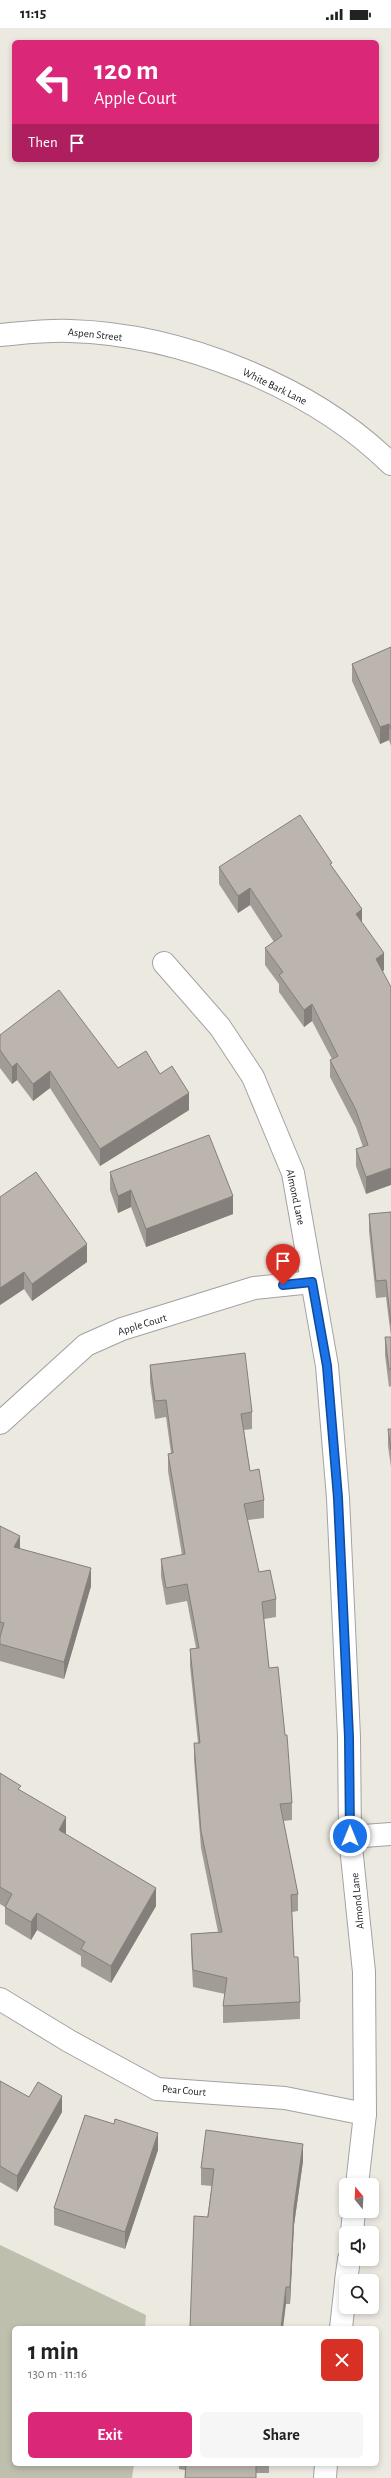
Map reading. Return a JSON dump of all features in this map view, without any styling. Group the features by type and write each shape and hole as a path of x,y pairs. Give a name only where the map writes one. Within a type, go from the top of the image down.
{"street":[{"name":"Aspen Street","path":"0,335 70,331 141,339 189,351"},
{"name":"White Bark Lane","path":"189,351 235,368 301,397 373,446 391,464"},
{"name":"Almond Lane","path":"164,963 220,1027 253,1077 293,1173 327,1366 338,1498 349,1737 350,1836 364,1972 365,2114 358,2178"},
{"name":"Apple Court","path":"0,1423 86,1345 122,1329 254,1288 312,1282"},
{"path":"350,1836 391,1834"},
{"name":"Pear Court","path":"0,1999 69,2041 157,2089 285,2098 365,2114"},
{"path":"341,2326 343,2314"},
{"path":"325,2478 326,2466"}],"shaded area":[{"path":"0,2245 146,2315 145,2326 12,2326 12,2466 134,2466 132,2478 0,2478"}],"building":[{"path":"391,647 391,729 389,724 380,727 352,664"},
{"path":"300,815 332,863 330,864 362,909 356,914 384,953 376,959 391,987 391,1168 366,1177 356,1149 368,1145 356,1110 330,1060 338,1056 312,1004 304,1010 279,975 283,972 265,948 282,936 250,888 238,896 219,867"},
{"path":"59,990 118,1068 146,1051 160,1074 172,1066 189,1093 100,1149 50,1071 33,1084 17,1063 12,1067 0,1050 0,1035"},
{"path":"209,1135 233,1196 146,1229 131,1190 118,1196 110,1172"},
{"path":"36,1172 87,1244 32,1284 24,1272 0,1288 0,1197"},
{"path":"391,1212 391,1324 386,1280 376,1281 369,1214"},
{"path":"385,1337 391,1337 391,1369 389,1369"},
{"path":"245,1353 252,1412 241,1414 250,1471 259,1469 264,1500 244,1504 259,1572 270,1570 276,1599 262,1602 269,1668 278,1667 285,1735 287,1735 292,1803 280,1804 298,1894 291,1895 294,1957 298,1957 300,2002 223,2006 227,1978 193,1970 191,1934 222,1932 201,1831 194,1743 200,1743 190,1649 199,1648 187,1584 166,1588 161,1559 185,1554 168,1454 173,1453 166,1400 155,1401 150,1365"},
{"path":"388,1429 391,1429 391,1450"},
{"path":"0,1526 20,1536 14,1547 91,1568 64,1662 0,1644 0,1637 4,1623 0,1622"},
{"path":"0,1773 21,1786 18,1789 66,1817 59,1830 156,1888 111,1966 81,1949 85,1942 37,1913 31,1922 5,1907 12,1894 0,1887"},
{"path":"0,2081 29,2097 38,2082 62,2096 17,2176 0,2166"},
{"path":"85,2115 114,2124 115,2119 158,2133 125,2232 54,2208"},
{"path":"206,2130 303,2144 294,2207 290,2287 286,2287 281,2326 190,2326 194,2216 208,2217 214,2169 201,2168"},
{"path":"186,2466 256,2466 256,2478 185,2478"}],"route":[{"path":"283,1285 312,1282 327,1366 338,1498 349,1737 350,1836"}]}
